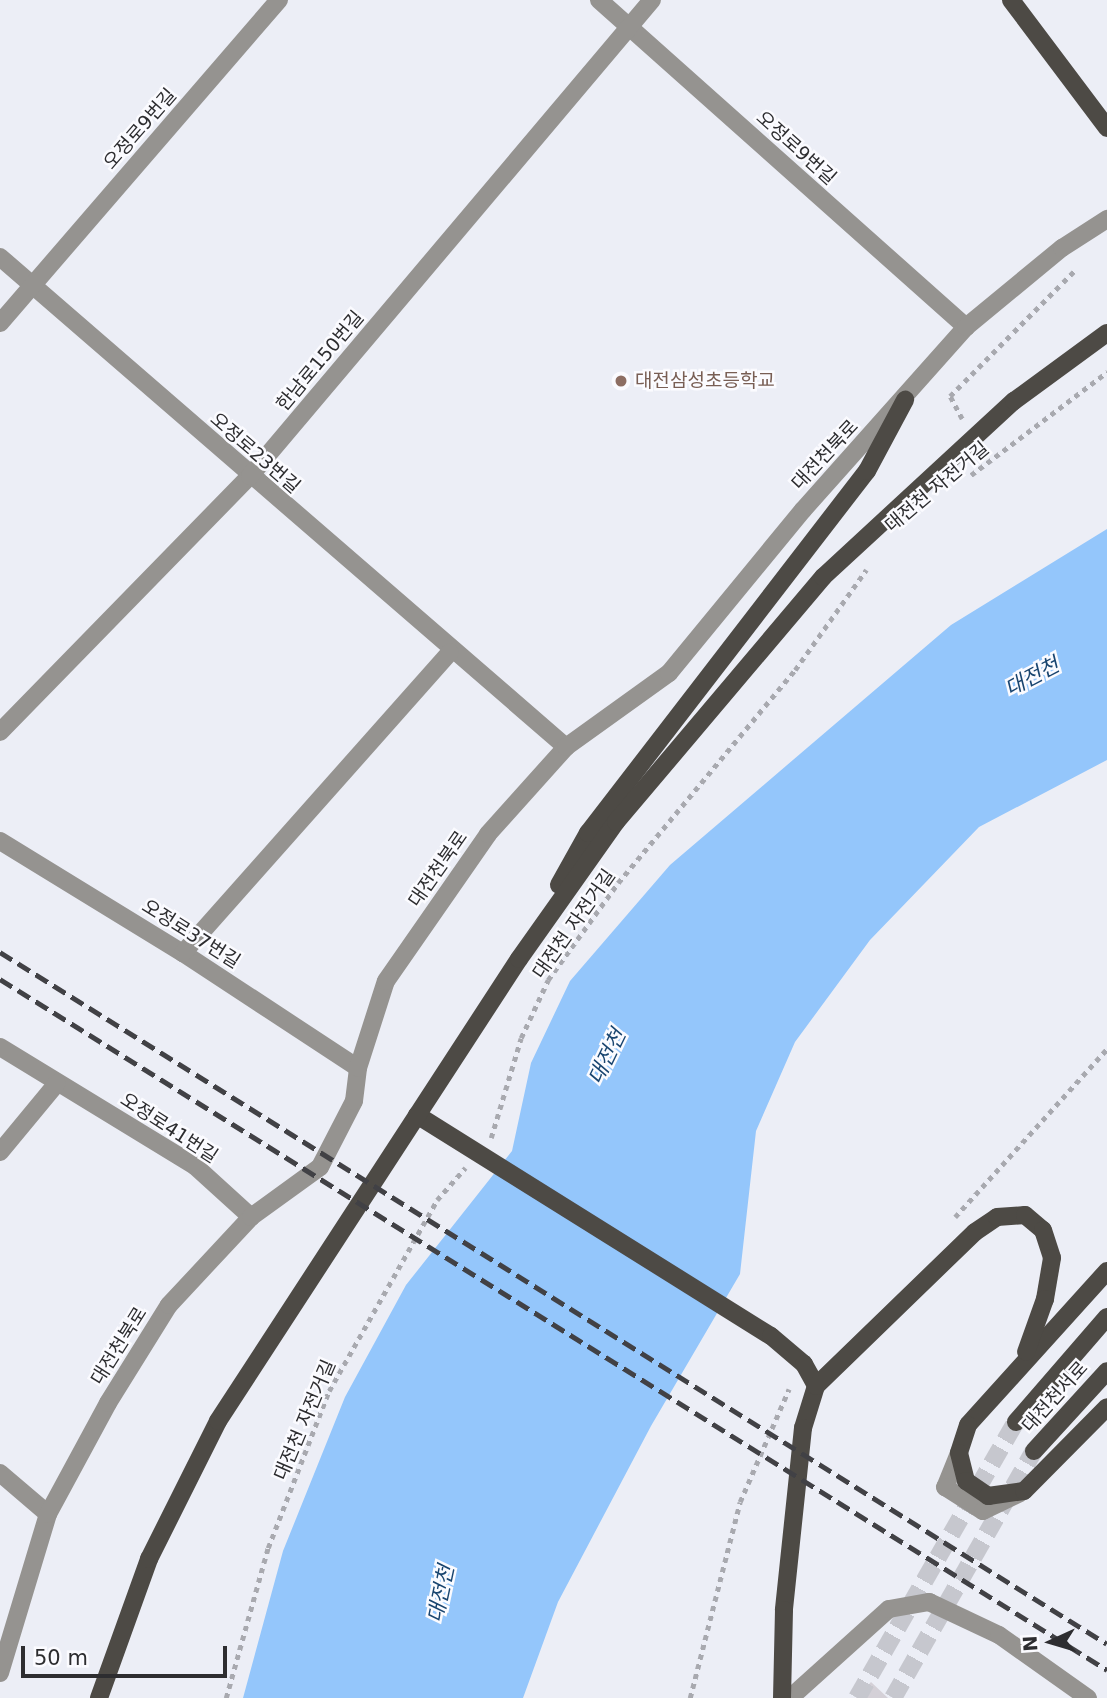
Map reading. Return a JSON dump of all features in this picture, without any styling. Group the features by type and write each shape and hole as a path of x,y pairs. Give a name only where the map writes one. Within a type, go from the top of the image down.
{"main road":[{"path":"1011,0 1107,128"},
{"path":"99,1698 149,1559 218,1420 519,959 615,822 823,577 1014,401 1107,333"},
{"path":"519,959 588,833 867,471 905,400"},
{"path":"417,1115 771,1336 804,1364 817,1386"},
{"path":"782,1698 784,1610 803,1428 817,1386 975,1232 998,1217 1025,1215 1044,1230 1052,1258 1045,1299 1023,1360"},
{"path":"1107,1271 1023,1360 968,1425 959,1453 966,1481 988,1496 1024,1492 1107,1407"},
{"path":"1016,1422 1107,1317"},
{"name":"대전천서로","path":"1034,1451 1107,1371"}],"street":[{"name":"오정로9번길","path":"33,285 279,0"},
{"name":"오정로9번길","path":"599,0 966,327"},
{"name":"한남로150번길","path":"0,732 250,476 652,0"},
{"name":"대전천북로","path":"0,1673 48,1514 108,1403 169,1305 251,1217 320,1167 354,1101 358,1068 386,981 488,834 566,747 669,673 803,510 905,400 966,327 1062,248 1107,219"},
{"name":"오정로23번길","path":"0,257 450,652 566,747"},
{"path":"0,323 33,285"},
{"path":"183,953 450,652"},
{"name":"오정로37번길","path":"0,841 183,953 358,1068"},
{"name":"오정로41번길","path":"0,1047 195,1166 251,1217"},
{"path":"0,1152 57,1083"},
{"path":"0,1473 48,1514"},
{"path":"790,1698 889,1609 929,1602 999,1635 1088,1698"}],"path":[{"path":"987,462 950,396 1078,265"},
{"name":"대전천 자전거길","path":"962,481 1107,372"},
{"name":"대전천 자전거길","path":"226,1698 268,1548 329,1391 437,1200 485,1156 495,1134 521,1038 548,980 618,883 795,670 868,568"}],"water":[{"name":"대전천","path":"1107,529 1107,760 979,827 870,940 795,1042 756,1131 740,1274 651,1426 558,1602 523,1698 243,1698 283,1551 345,1397 406,1285 512,1151 531,1063 570,981 670,865 951,625"}],"building":[{"path":"871,1682 888,1698 857,1698"}],"tunnel":[{"path":"857,1698 1016,1422"},
{"path":"893,1698 1034,1451"}],"railway":[{"path":"0,952 1107,1644"},
{"path":"0,979 1107,1670"}],"place":[{"name":"대전삼성초등학교","path":"621,381"}]}
